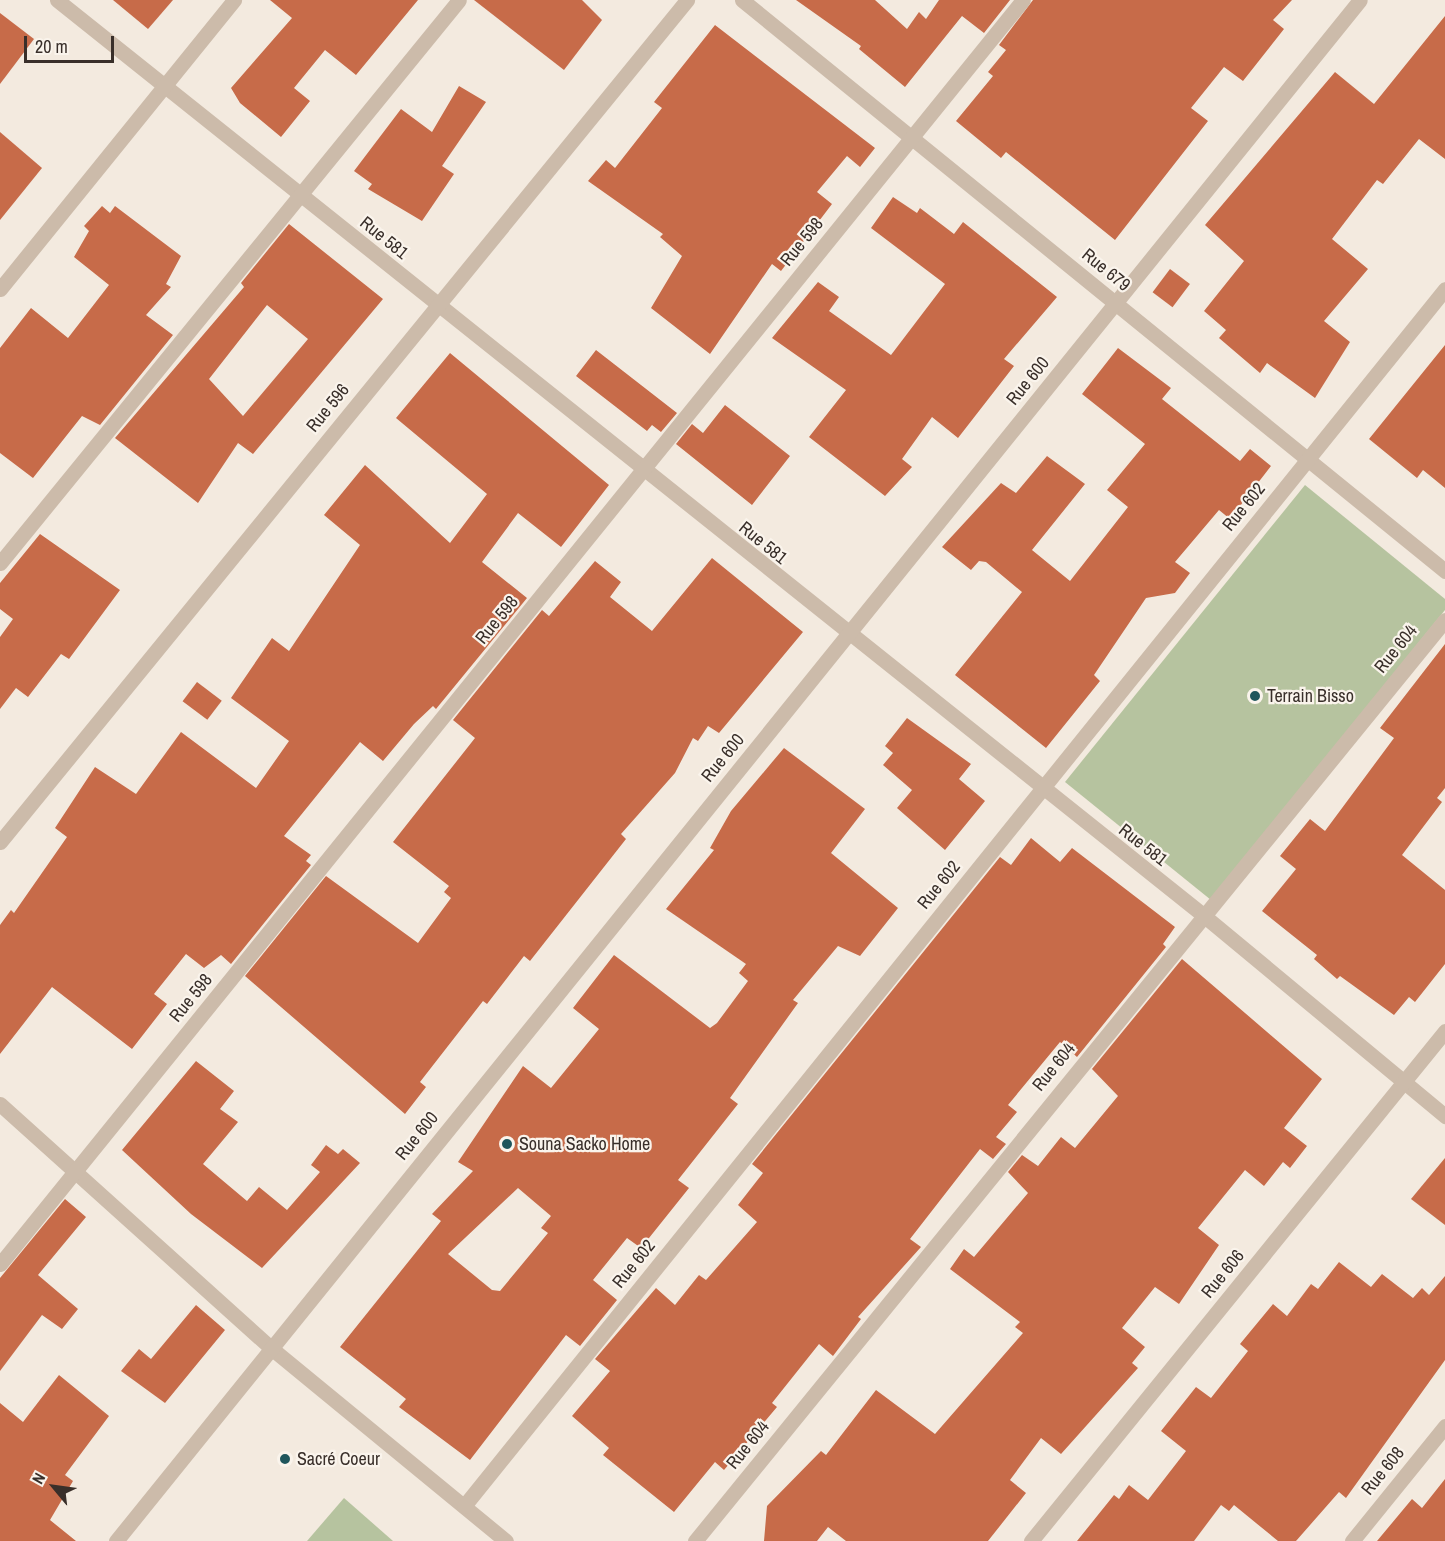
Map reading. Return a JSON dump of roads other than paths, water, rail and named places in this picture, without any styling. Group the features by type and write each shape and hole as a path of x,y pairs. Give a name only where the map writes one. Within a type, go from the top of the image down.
{"street":[{"name":"Rue 581","path":"57,0 1041,791 1203,915 1445,1116"},
{"path":"0,289 234,0"},
{"path":"0,563 459,0"},
{"name":"Rue 596","path":"0,842 687,0"},
{"name":"Rue 679","path":"742,0 1445,571"},
{"name":"Rue 598","path":"0,1264 1023,0"},
{"name":"Rue 600","path":"116,1541 1360,0"},
{"name":"Rue 602","path":"464,1506 1445,289"},
{"name":"Rue 604","path":"695,1541 1445,620"},
{"name":"Rue 606","path":"1031,1541 1445,1031"},
{"path":"0,1104 77,1169 271,1348 506,1541"},
{"name":"Rue 608","path":"1352,1541 1445,1426"}],"place":[{"name":"Terrain Bisso","path":"1255,696"},
{"name":"Souna Sacko Home","path":"507,1144"},
{"name":"Sacré Coeur","path":"285,1459"}]}
